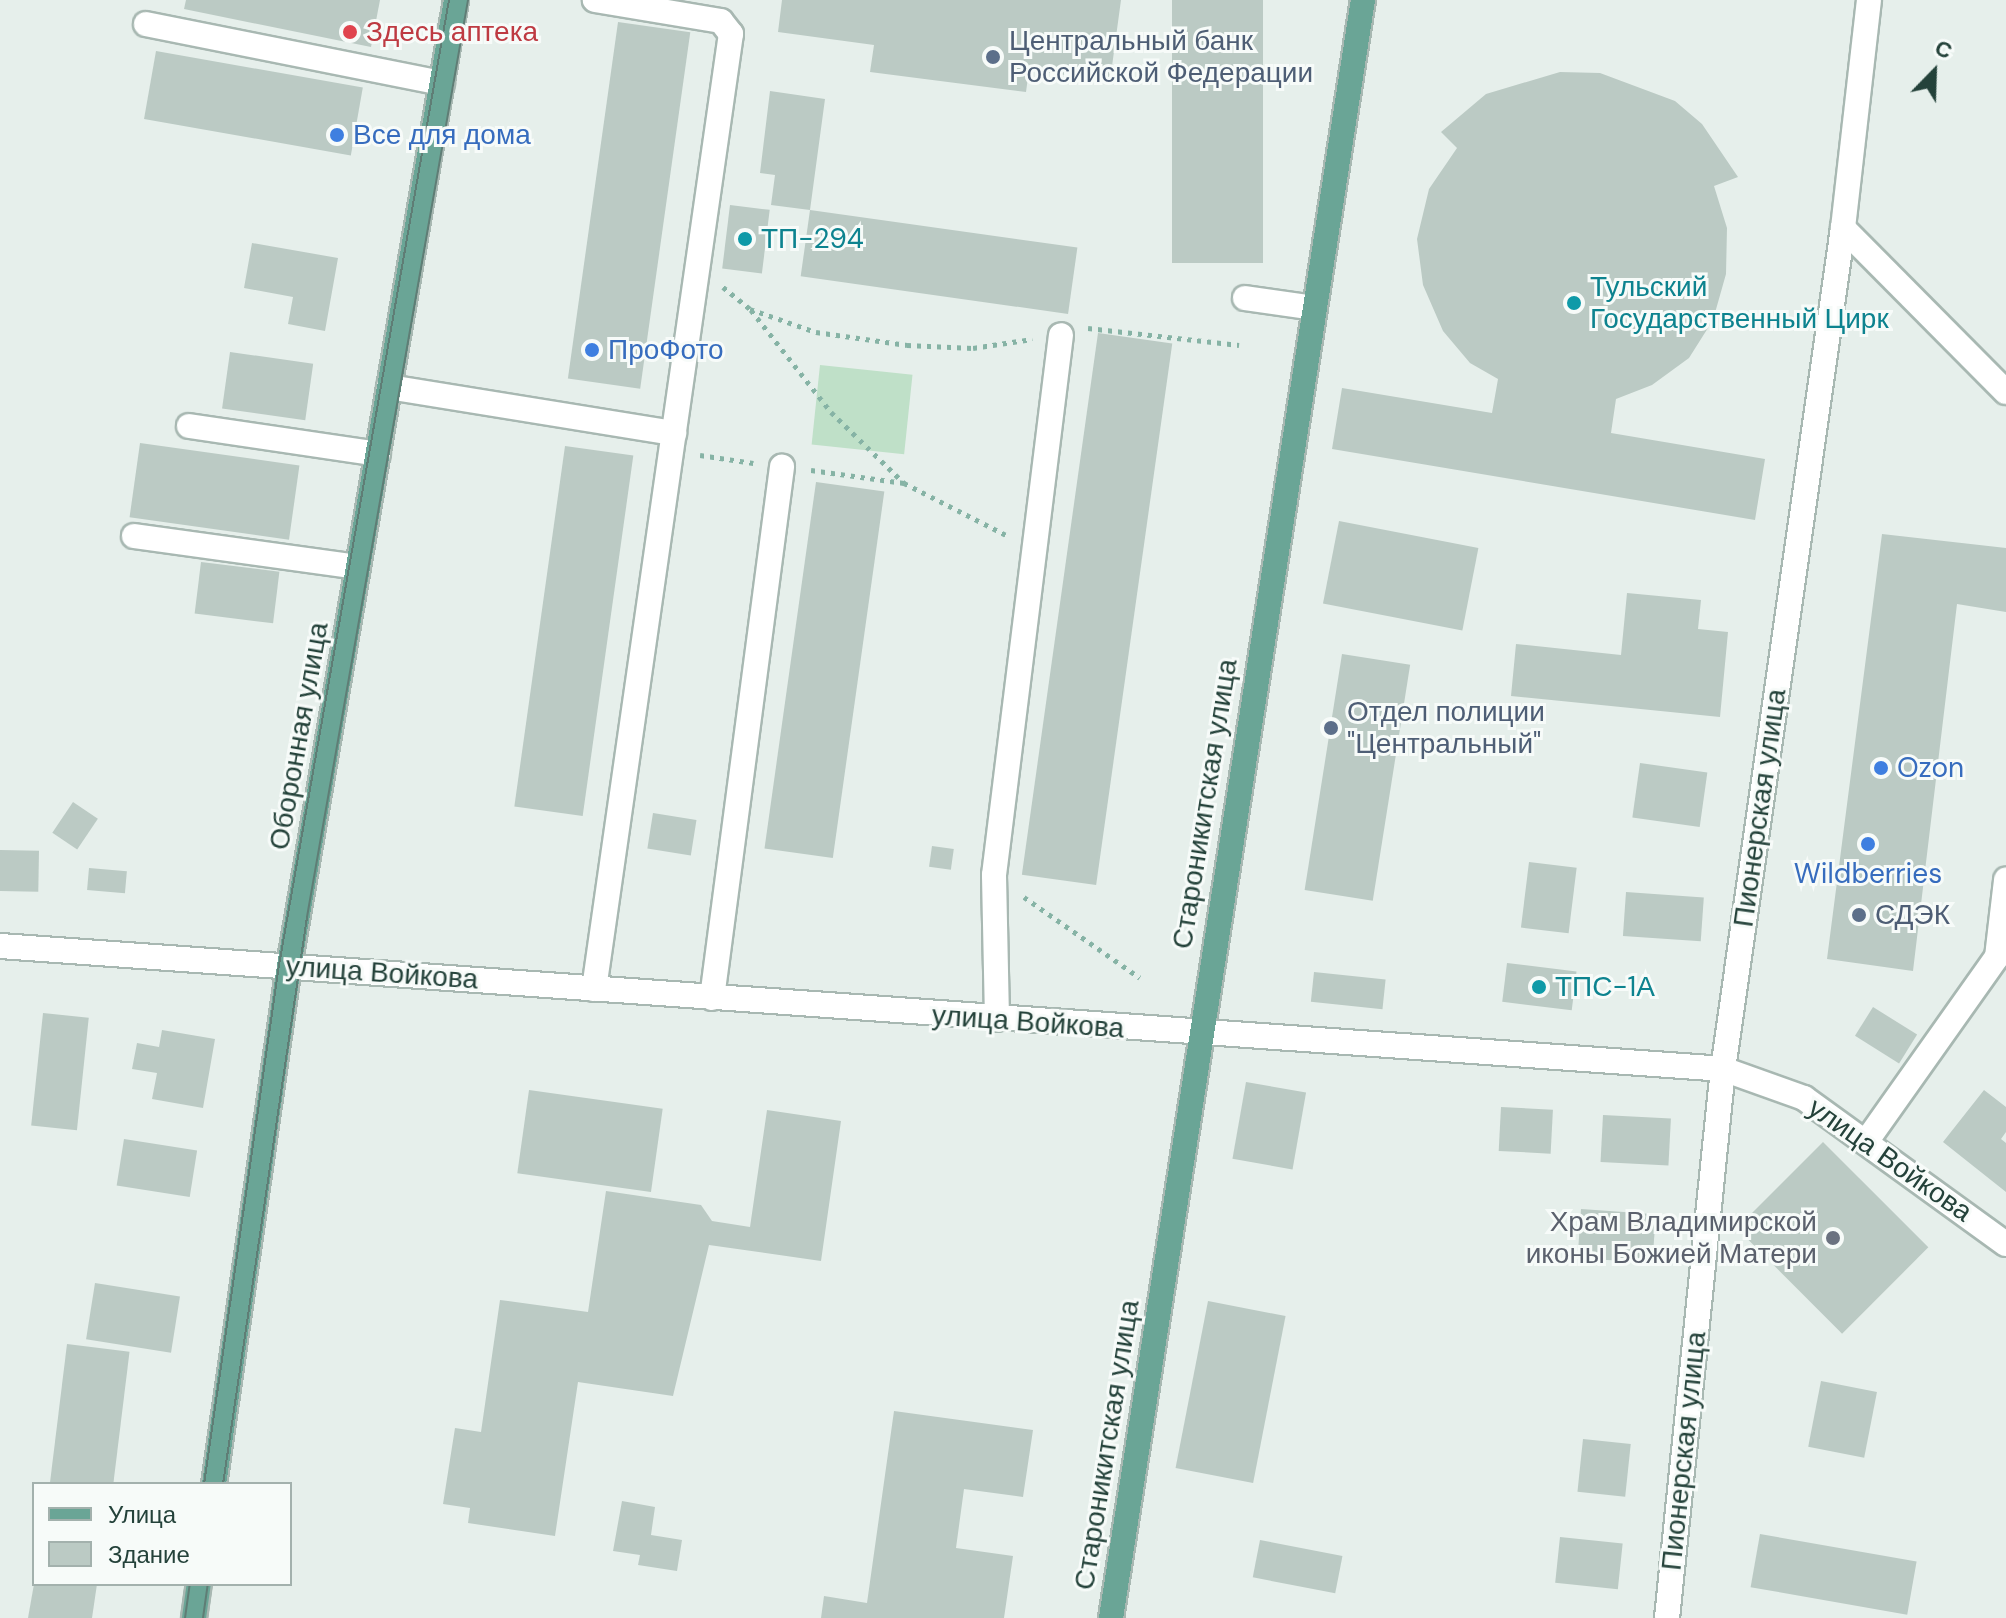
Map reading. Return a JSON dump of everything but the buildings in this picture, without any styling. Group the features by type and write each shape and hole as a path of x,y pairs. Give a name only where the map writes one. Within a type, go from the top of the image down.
{"main road":[{"name":"Староникитская улица","path":"1111,1618 1199,1034 1363,0"},
{"name":"Оборонная улица","path":"214,1482 289,966 442,83 450,1"},
{"path":"194,1618 199,1586"}],"street":[{"path":"594,989 731,34 721,21 595,0"},
{"name":"Пионерская улица","path":"1667,1618 1723,1069 1843,228 1869,0"},
{"path":"146,24 442,83"},
{"path":"1843,228 2006,392"},
{"path":"1245,298 1314,308"},
{"path":"997,1019 994,875 1061,335"},
{"path":"389,387 674,433"},
{"path":"189,426 378,454"},
{"path":"712,998 782,467"},
{"path":"134,536 358,567"},
{"path":"1868,1139 2002,958 2006,880"},
{"name":"улица Войкова","path":"0,946 1199,1034 1723,1069 1804,1098 1868,1139 2006,1244"}],"path":[{"path":"717,279 750,309 831,412 904,483 1034,549"},
{"path":"750,309 816,332 907,345 973,348 1061,335 1084,327 1239,345"},
{"path":"994,875 1140,978"}],"green space":[{"path":"820,365 912,375 904,454 812,445"}],"tram line":[{"path":"204,1482 279,965 449,0"},
{"path":"223,1482 307,917 468,0"},
{"path":"185,1618 190,1586"},
{"path":"203,1618 208,1586"}],"place":[{"name":"Здесь аптека","path":"350,32"},
{"name":"Центральный банк Российской Федерации","path":"993,57"},
{"name":"Все для дома","path":"337,135"},
{"name":"ТП-294","path":"745,239"},
{"name":"Тульский Государственный Цирк","path":"1574,303"},
{"name":"ПроФото","path":"592,350"},
{"name":"Отдел полиции \"Центральный\"","path":"1331,728"},
{"name":"Ozon","path":"1881,768"},
{"name":"Wildberries","path":"1868,844"},
{"name":"СДЭК","path":"1859,915"},
{"name":"ТПС-1А","path":"1539,987"},
{"name":"Храм Владимирской иконы Божией Матери","path":"1833,1238"}]}
